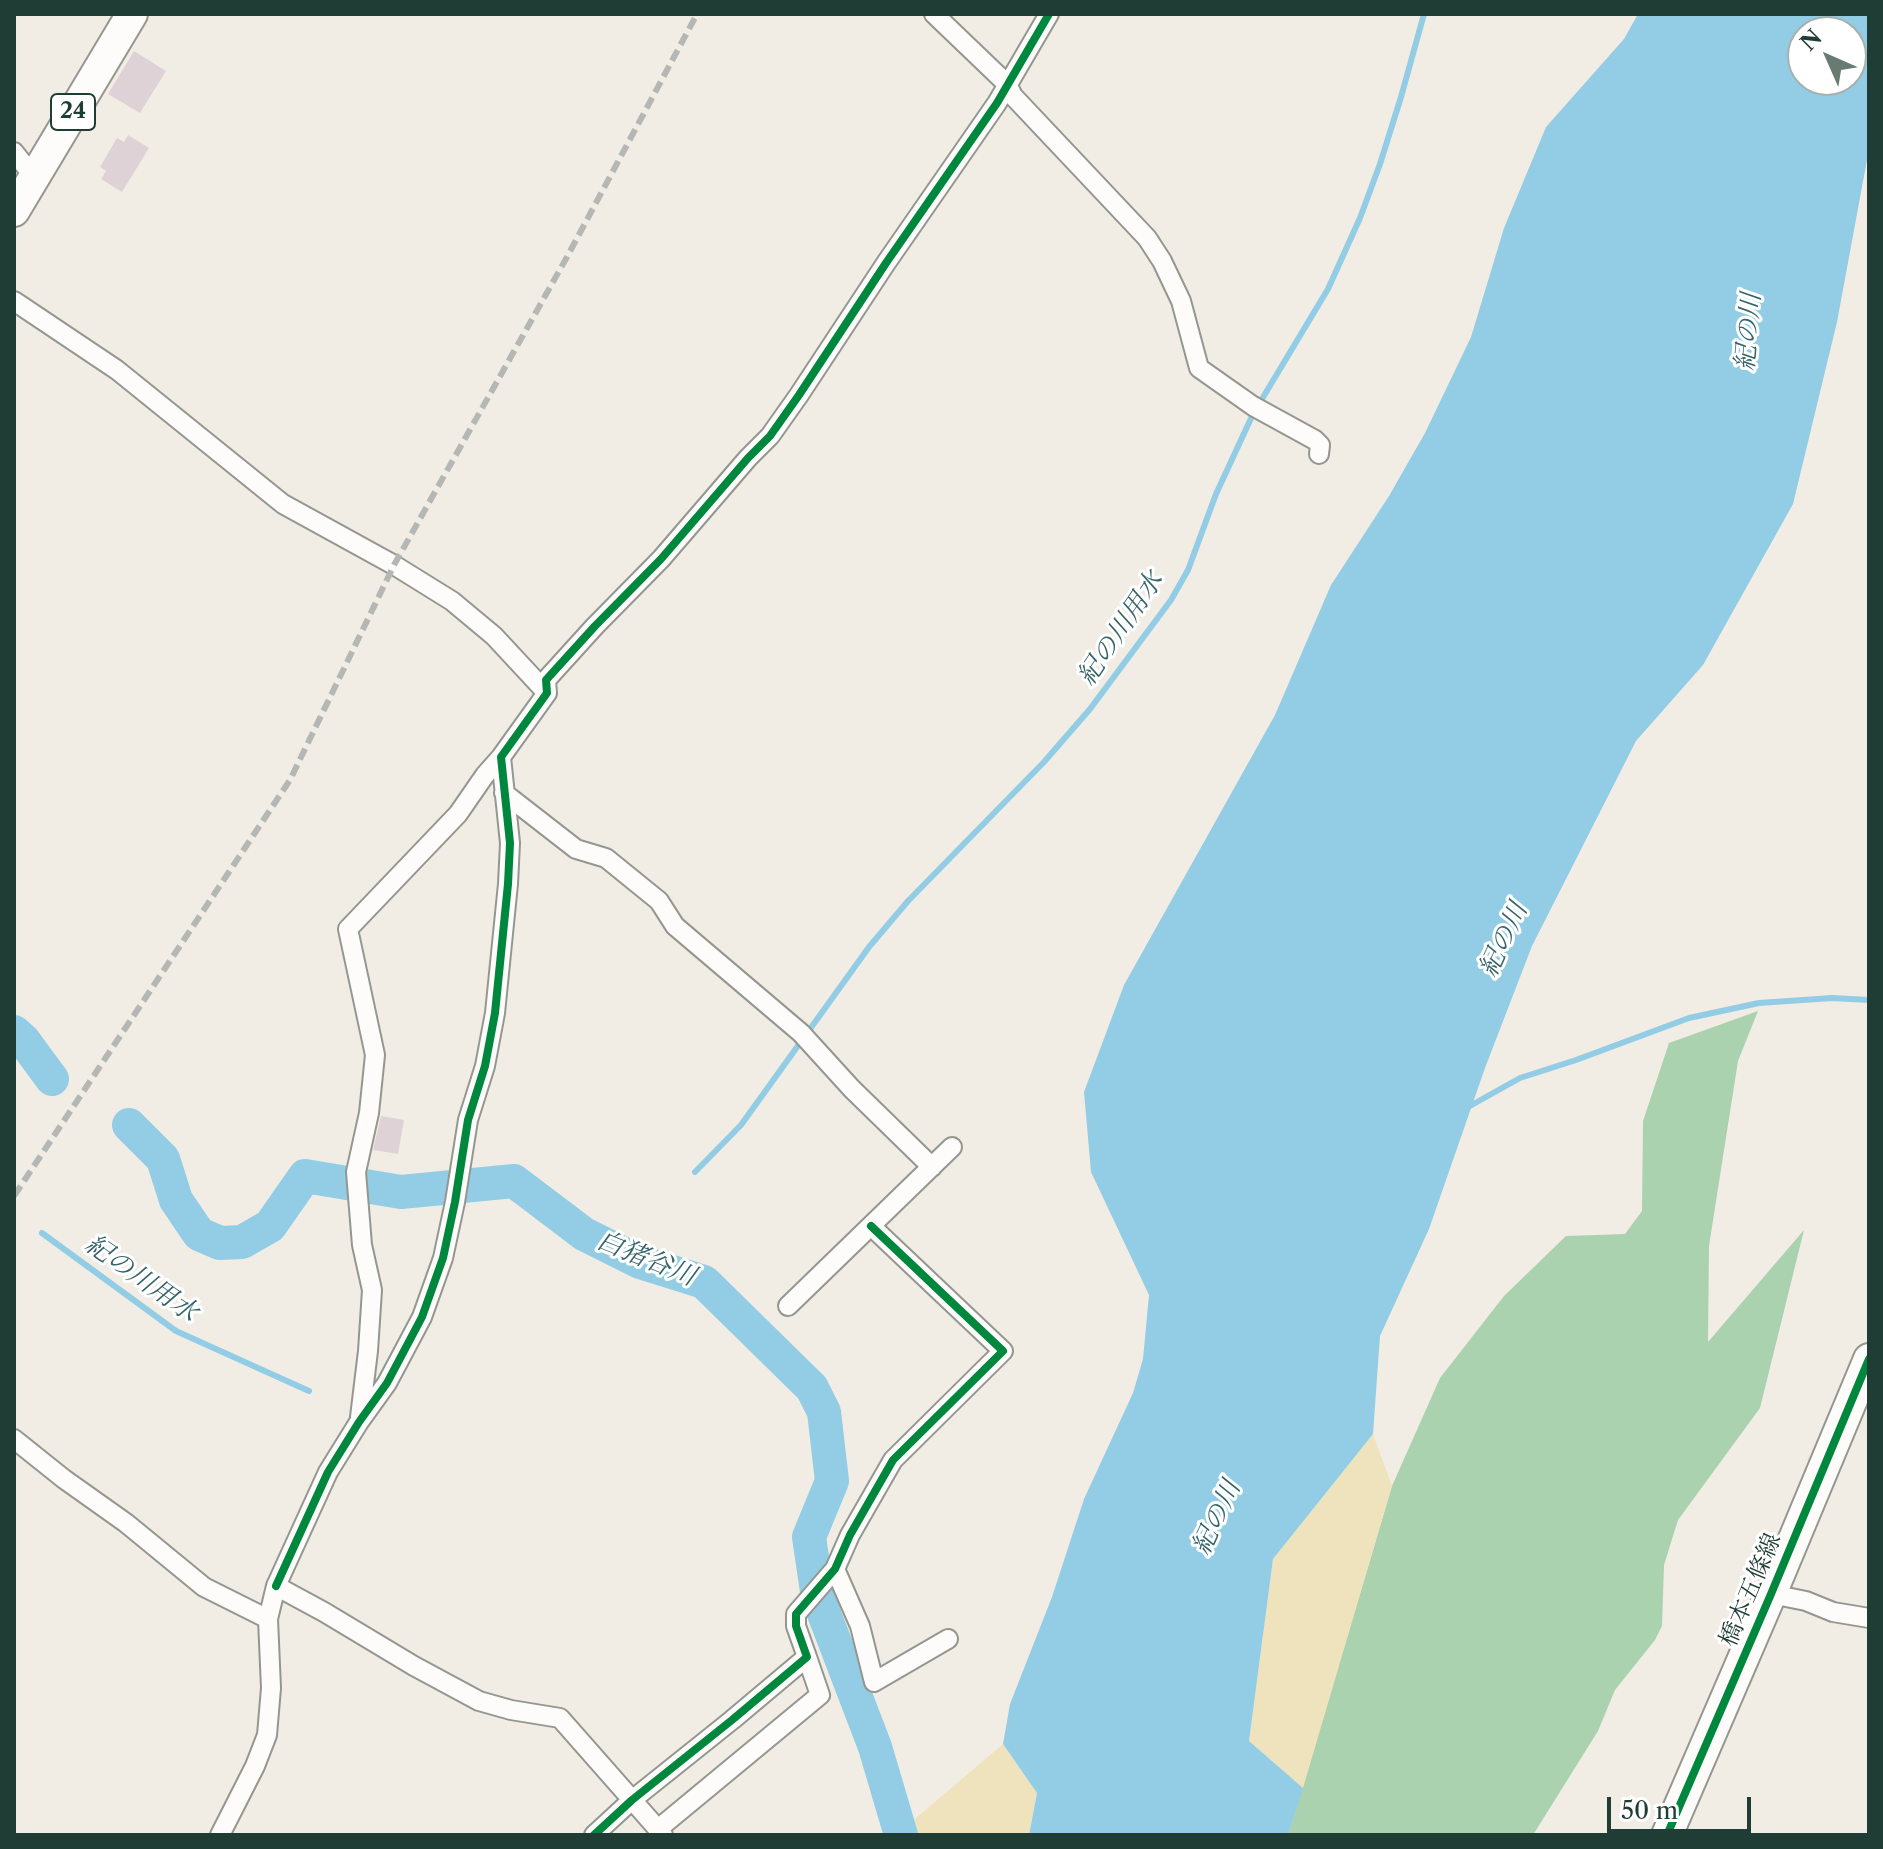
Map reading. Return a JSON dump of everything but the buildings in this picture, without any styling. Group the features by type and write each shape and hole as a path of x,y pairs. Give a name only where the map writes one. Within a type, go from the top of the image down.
{"main road":[{"name":"24","path":"14,211 132,14"},
{"name":"橋本五條線","path":"1667,1835 1869,1359"}],"street":[{"path":"934,14 1007,84 1013,96 1147,238 1181,301 1199,368 1257,408 1315,440 1320,445 1319,454"},
{"path":"359,1422 372,1290 362,1245 356,1172 369,1113 375,1055 348,929 458,814 547,693 546,680 661,559 770,436 997,103 1049,14"},
{"path":"14,152 34,177"},
{"path":"14,301 117,370 283,504 452,601 494,636 547,693"},
{"path":"221,1835 267,1735 271,1688 268,1619 276,1586 328,1472 387,1383 422,1317 443,1258 468,1120 485,1066 495,1013 510,843 501,757"},
{"path":"504,793 576,849 606,858 649,892 659,901 675,926 805,1037 852,1089 932,1167"},
{"path":"788,1306 952,1147"},
{"path":"276,1586 479,1701 560,1718 660,1832 820,1695 796,1626 796,1614 835,1569 850,1535 893,1460 1003,1351 871,1226"},
{"path":"14,1439 126,1523 204,1587 268,1619"},
{"path":"835,1569 860,1626 874,1682 948,1639"},
{"path":"1771,1594 1806,1601 1833,1612 1869,1618"},
{"path":"594,1835 632,1800 807,1657"}],"green space":[{"path":"1758,1011 1738,1061 1709,1246 1708,1342 1804,1230 1760,1408 1678,1520 1664,1565 1662,1626 1655,1640 1615,1690 1598,1731 1533,1835 1288,1835 1392,1486 1440,1378 1504,1296 1566,1236 1625,1234 1642,1211 1643,1121 1669,1043"}],"sand":[{"path":"1373,1434 1392,1486 1303,1788 1249,1741 1273,1559"},
{"path":"1003,1744 1037,1793 1029,1835 896,1835"}],"water":[{"name":"紀の川","path":"1638,14 1869,14 1869,149 1837,322 1793,504 1703,665 1636,741 1532,946 1485,1068 1429,1229 1380,1336 1373,1434 1273,1559 1249,1741 1303,1788 1288,1835 1029,1835 1037,1793 1003,1744 1010,1704 1052,1597 1084,1499 1133,1393 1143,1359 1149,1295 1091,1172 1084,1092 1124,985 1275,715 1331,585 1389,496 1425,433 1471,337 1504,228 1546,127 1624,39"}],"waterway":[{"name":"紀の川用水","path":"695,1172 741,1125 869,947 908,901 1044,762 1090,709 1171,600 1188,570 1216,494 1253,414 1328,289 1360,218 1380,164 1424,14"},
{"path":"1468,1107 1520,1078 1689,1018 1759,1003 1832,998 1869,1000"},
{"name":"白猪谷川","path":"14,1032 52,1079"},
{"name":"白猪谷川","path":"129,1125 163,1159 176,1200 199,1234 220,1243 242,1242 270,1226 305,1176 401,1192 514,1181 584,1234 640,1262 704,1282 812,1388 824,1412 832,1481 809,1537 818,1598 875,1747 901,1835"},
{"name":"紀の川用水","path":"42,1233 176,1331 309,1391"}],"railway":[{"path":"14,1196 290,780 394,565 567,257 697,14"}],"cycle path":[{"path":"276,1586 328,1472 387,1383 422,1317 443,1258 468,1120 485,1066 495,1013 510,843 501,757 547,693 546,680 661,559 770,436 997,103 1049,14"},
{"path":"594,1835 632,1800 807,1657 796,1626 796,1614 835,1569 850,1535 893,1460 1003,1351 871,1226"},
{"path":"1667,1835 1869,1359"}]}
